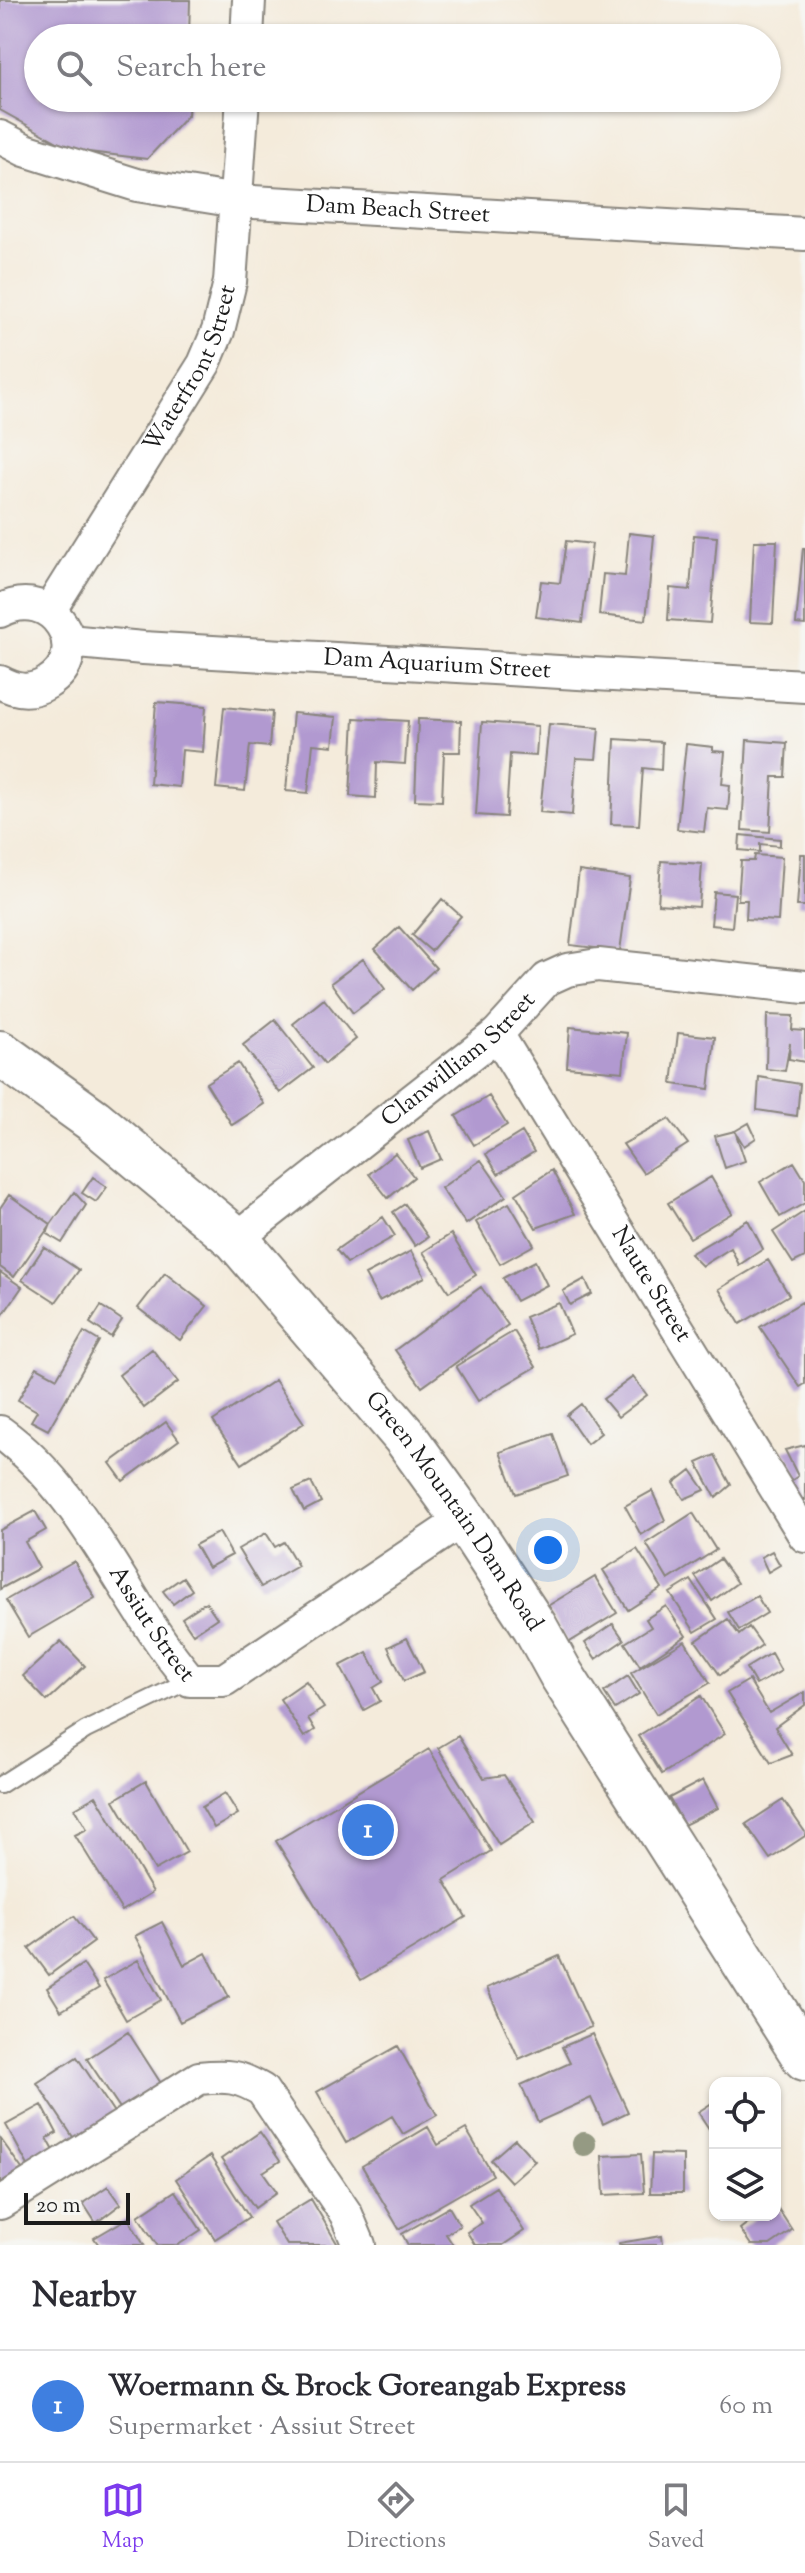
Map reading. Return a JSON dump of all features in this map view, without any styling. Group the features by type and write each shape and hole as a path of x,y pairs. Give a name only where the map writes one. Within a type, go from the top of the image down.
{"street":[{"path":"248,24 249,0"},
{"name":"Waterfront Street","path":"49,611 204,364 218,331 230,282 242,112"},
{"name":"Dam Beach Street","path":"0,137 25,150 137,185 237,201 805,234"},
{"path":"0,611 15,604 29,603 49,611 63,627 68,641 68,655 53,680 26,690 0,682"},
{"name":"Dam Aquarium Street","path":"68,641 159,649 805,686"},
{"name":"Clanwilliam Street","path":"236,1239 497,1034 547,979 567,970 598,965 805,987"},
{"name":"Naute Street","path":"497,1034 805,1536"},
{"name":"Green Mountain Dam Road","path":"0,1053 93,1120 236,1239 405,1437 464,1519 805,2058"},
{"name":"Assiut Street","path":"0,1432 26,1451 72,1504 168,1654 190,1680 224,1680 464,1519"},
{"path":"0,2203 199,2078 226,2075 247,2081 262,2090 346,2214 359,2245"}],"lane":[{"path":"0,1785 86,1730 190,1680"}],"building":[{"path":"0,0 190,0 189,24 24,24 24,112 188,112 147,159 72,150 0,110"},
{"path":"629,533 654,536 646,620 599,615 603,574 625,576"},
{"path":"694,535 717,537 710,623 668,620 670,588 690,590"},
{"path":"566,541 592,544 582,623 536,617 541,581 560,583"},
{"path":"754,541 777,541 773,623 750,622"},
{"path":"805,548 805,625 796,624"},
{"path":"156,702 206,706 203,752 182,750 179,787 150,784"},
{"path":"224,707 272,712 269,747 250,745 245,791 216,788"},
{"path":"293,713 336,717 333,746 313,744 308,793 286,791"},
{"path":"354,718 408,721 405,764 377,762 376,798 350,796"},
{"path":"418,719 461,721 460,752 444,752 442,801 415,800"},
{"path":"482,722 538,726 536,756 510,754 506,817 476,815"},
{"path":"549,724 599,728 596,759 576,758 572,815 540,812"},
{"path":"615,739 662,742 661,770 643,768 639,825 611,824"},
{"path":"747,740 787,743 785,777 773,777 770,832 742,830"},
{"path":"686,744 713,747 713,751 725,752 722,784 730,785 728,810 707,808 704,832 677,829"},
{"path":"740,835 780,839 780,846 760,844 760,852 739,850"},
{"path":"801,854 805,854 805,906 797,906"},
{"path":"755,855 782,857 778,921 746,919 747,900 738,900 741,861 754,861"},
{"path":"661,861 702,864 699,907 658,904"},
{"path":"579,871 630,878 620,951 570,945"},
{"path":"714,892 735,894 732,927 711,925"},
{"path":"442,899 461,916 431,951 412,935"},
{"path":"399,927 436,968 412,990 375,949"},
{"path":"363,959 385,989 353,1013 331,983"},
{"path":"324,999 356,1039 325,1064 293,1024"},
{"path":"767,1015 793,1016 792,1030 805,1031 805,1062 789,1059 790,1043 785,1071 766,1069"},
{"path":"275,1020 313,1068 280,1093 243,1045"},
{"path":"570,1027 627,1033 623,1072 567,1067"},
{"path":"678,1033 715,1037 709,1089 672,1084"},
{"path":"238,1063 264,1104 232,1125 206,1083"},
{"path":"759,1077 800,1084 797,1116 757,1110"},
{"path":"489,1096 507,1125 474,1145 456,1116"},
{"path":"669,1119 688,1144 643,1173 623,1144"},
{"path":"749,1123 756,1138 744,1146 735,1131"},
{"path":"429,1131 441,1159 420,1168 408,1140"},
{"path":"735,1131 745,1161 725,1168 715,1136"},
{"path":"522,1132 534,1152 498,1174 486,1154"},
{"path":"395,1153 414,1177 388,1198 369,1174"},
{"path":"481,1160 506,1196 466,1224 441,1188"},
{"path":"794,1162 805,1180 805,1203 780,1217 760,1182"},
{"path":"552,1170 575,1214 536,1228 516,1194"},
{"path":"93,1177 107,1187 96,1202 82,1193"},
{"path":"711,1177 732,1213 690,1238 668,1203"},
{"path":"74,1192 86,1205 62,1243 47,1234"},
{"path":"9,1195 51,1224 14,1277 0,1267 0,1208"},
{"path":"509,1203 534,1245 500,1264 476,1222"},
{"path":"405,1204 428,1237 415,1246 393,1212"},
{"path":"805,1211 805,1257 793,1263 773,1232"},
{"path":"383,1217 395,1236 347,1263 336,1250"},
{"path":"748,1220 763,1249 739,1265 731,1248 702,1266 690,1254"},
{"path":"451,1234 476,1275 449,1292 423,1252"},
{"path":"44,1247 79,1270 56,1302 22,1280"},
{"path":"411,1251 425,1277 379,1301 365,1275"},
{"path":"768,1260 789,1295 740,1324 719,1289"},
{"path":"535,1261 547,1285 516,1301 503,1278"},
{"path":"0,1272 22,1287 0,1319"},
{"path":"165,1273 207,1306 180,1340 138,1308"},
{"path":"585,1279 592,1294 570,1305 563,1291"},
{"path":"481,1287 508,1325 422,1387 395,1350"},
{"path":"802,1302 805,1308 805,1384 800,1387 760,1327"},
{"path":"559,1303 572,1334 539,1349 525,1317"},
{"path":"101,1306 122,1320 111,1337 90,1323"},
{"path":"514,1331 536,1367 478,1401 456,1366"},
{"path":"84,1332 99,1341 48,1430 31,1421 37,1411 18,1400 37,1367 57,1378"},
{"path":"152,1349 178,1382 144,1408 119,1375"},
{"path":"633,1377 647,1395 618,1417 603,1399"},
{"path":"275,1380 304,1423 242,1464 213,1421"},
{"path":"581,1404 601,1433 587,1444 567,1415"},
{"path":"166,1422 179,1440 123,1481 110,1463"},
{"path":"553,1434 568,1476 516,1494 500,1452"},
{"path":"805,1445 805,1500 800,1502 787,1484 798,1476 785,1450"},
{"path":"715,1455 731,1485 716,1498 697,1463"},
{"path":"691,1470 705,1490 684,1499 674,1483"},
{"path":"311,1482 321,1502 304,1511 293,1490"},
{"path":"652,1491 665,1520 641,1535 625,1506"},
{"path":"35,1511 46,1530 25,1542 39,1568 0,1589 0,1530"},
{"path":"693,1513 716,1550 668,1580 646,1543"},
{"path":"219,1532 232,1555 208,1568 195,1545"},
{"path":"266,1533 275,1547 284,1542 298,1566 261,1587 238,1549"},
{"path":"637,1549 662,1588 628,1610 603,1570"},
{"path":"772,1551 780,1565 768,1572 761,1557"},
{"path":"720,1559 737,1583 712,1601 695,1576"},
{"path":"74,1561 95,1598 28,1637 6,1600"},
{"path":"183,1577 192,1590 173,1604 163,1591"},
{"path":"595,1577 617,1613 568,1643 546,1607"},
{"path":"691,1580 717,1619 695,1632 670,1593"},
{"path":"757,1596 767,1613 739,1630 728,1612"},
{"path":"206,1602 217,1618 193,1634 182,1618"},
{"path":"666,1606 686,1636 640,1666 625,1643 651,1627 646,1619"},
{"path":"728,1619 739,1635 749,1627 762,1645 720,1675 696,1641"},
{"path":"613,1624 624,1640 596,1659 585,1643"},
{"path":"407,1638 424,1672 404,1681 388,1647"},
{"path":"61,1641 85,1666 47,1701 23,1676"},
{"path":"685,1641 710,1683 656,1714 631,1673"},
{"path":"367,1652 383,1682 373,1688 380,1701 364,1710 340,1666"},
{"path":"771,1653 781,1671 756,1685 746,1668"},
{"path":"628,1676 639,1694 615,1709 604,1692"},
{"path":"749,1680 769,1713 805,1692 805,1705 775,1727 792,1755 771,1763 727,1693"},
{"path":"306,1681 324,1708 308,1718 315,1730 304,1737 280,1699"},
{"path":"701,1696 725,1734 662,1774 638,1736"},
{"path":"458,1736 484,1778 504,1775 535,1822 499,1845 438,1748"},
{"path":"429,1749 491,1851 444,1880 466,1917 361,1980 276,1841"},
{"path":"703,1780 718,1808 684,1825 669,1798"},
{"path":"146,1781 187,1852 155,1870 114,1800"},
{"path":"225,1793 238,1814 214,1828 202,1807"},
{"path":"96,1796 153,1892 122,1911 75,1835 87,1829 75,1808"},
{"path":"783,1800 805,1836 770,1859 746,1824"},
{"path":"74,1916 94,1942 49,1975 29,1948"},
{"path":"162,1922 184,1965 206,1953 229,1997 180,2022 135,1936"},
{"path":"559,1956 591,2027 519,2059 487,1988"},
{"path":"138,1960 161,2000 126,2020 103,1980"},
{"path":"83,1964 99,1988 61,2011 47,1988"},
{"path":"128,2032 164,2088 124,2114 87,2059"},
{"path":"592,2034 628,2112 603,2124 591,2098 538,2122 521,2085 570,2063 562,2047"},
{"path":"398,2046 437,2115 403,2134 392,2116 346,2143 317,2092"},
{"path":"77,2057 117,2117 77,2143 37,2083"},
{"path":"42,2105 57,2133 47,2138 57,2156 31,2171 6,2125"},
{"path":"709,2105 709,2129 698,2112"},
{"path":"428,2127 438,2145 466,2129 493,2175 399,2229 362,2166"},
{"path":"260,2132 280,2161 263,2172 277,2192 255,2208 221,2159"},
{"path":"0,2138 22,2169 0,2183"},
{"path":"515,2139 535,2161 511,2182 491,2160"},
{"path":"641,2154 644,2193 604,2195 602,2156"},
{"path":"652,2154 683,2155 683,2193 650,2193"},
{"path":"210,2156 249,2217 215,2239 176,2179"},
{"path":"108,2186 121,2204 96,2223 83,2203"},
{"path":"496,2187 524,2231 503,2245 475,2245 467,2232 482,2223 469,2204"},
{"path":"175,2191 201,2230 178,2245 157,2245 138,2216"},
{"path":"311,2199 338,2245 287,2245 273,2222"},
{"path":"449,2207 460,2226 446,2234 453,2245 408,2245 402,2234"},
{"path":"781,2213 792,2230 770,2245 751,2245 740,2229 750,2221 781,2221"},
{"path":"128,2218 144,2245 99,2245 94,2238"},
{"path":"662,2236 663,2245 619,2245 619,2243"}],"place":[{"name":"Woermann & Brock Goreangab Express","path":"368,1830"}]}
